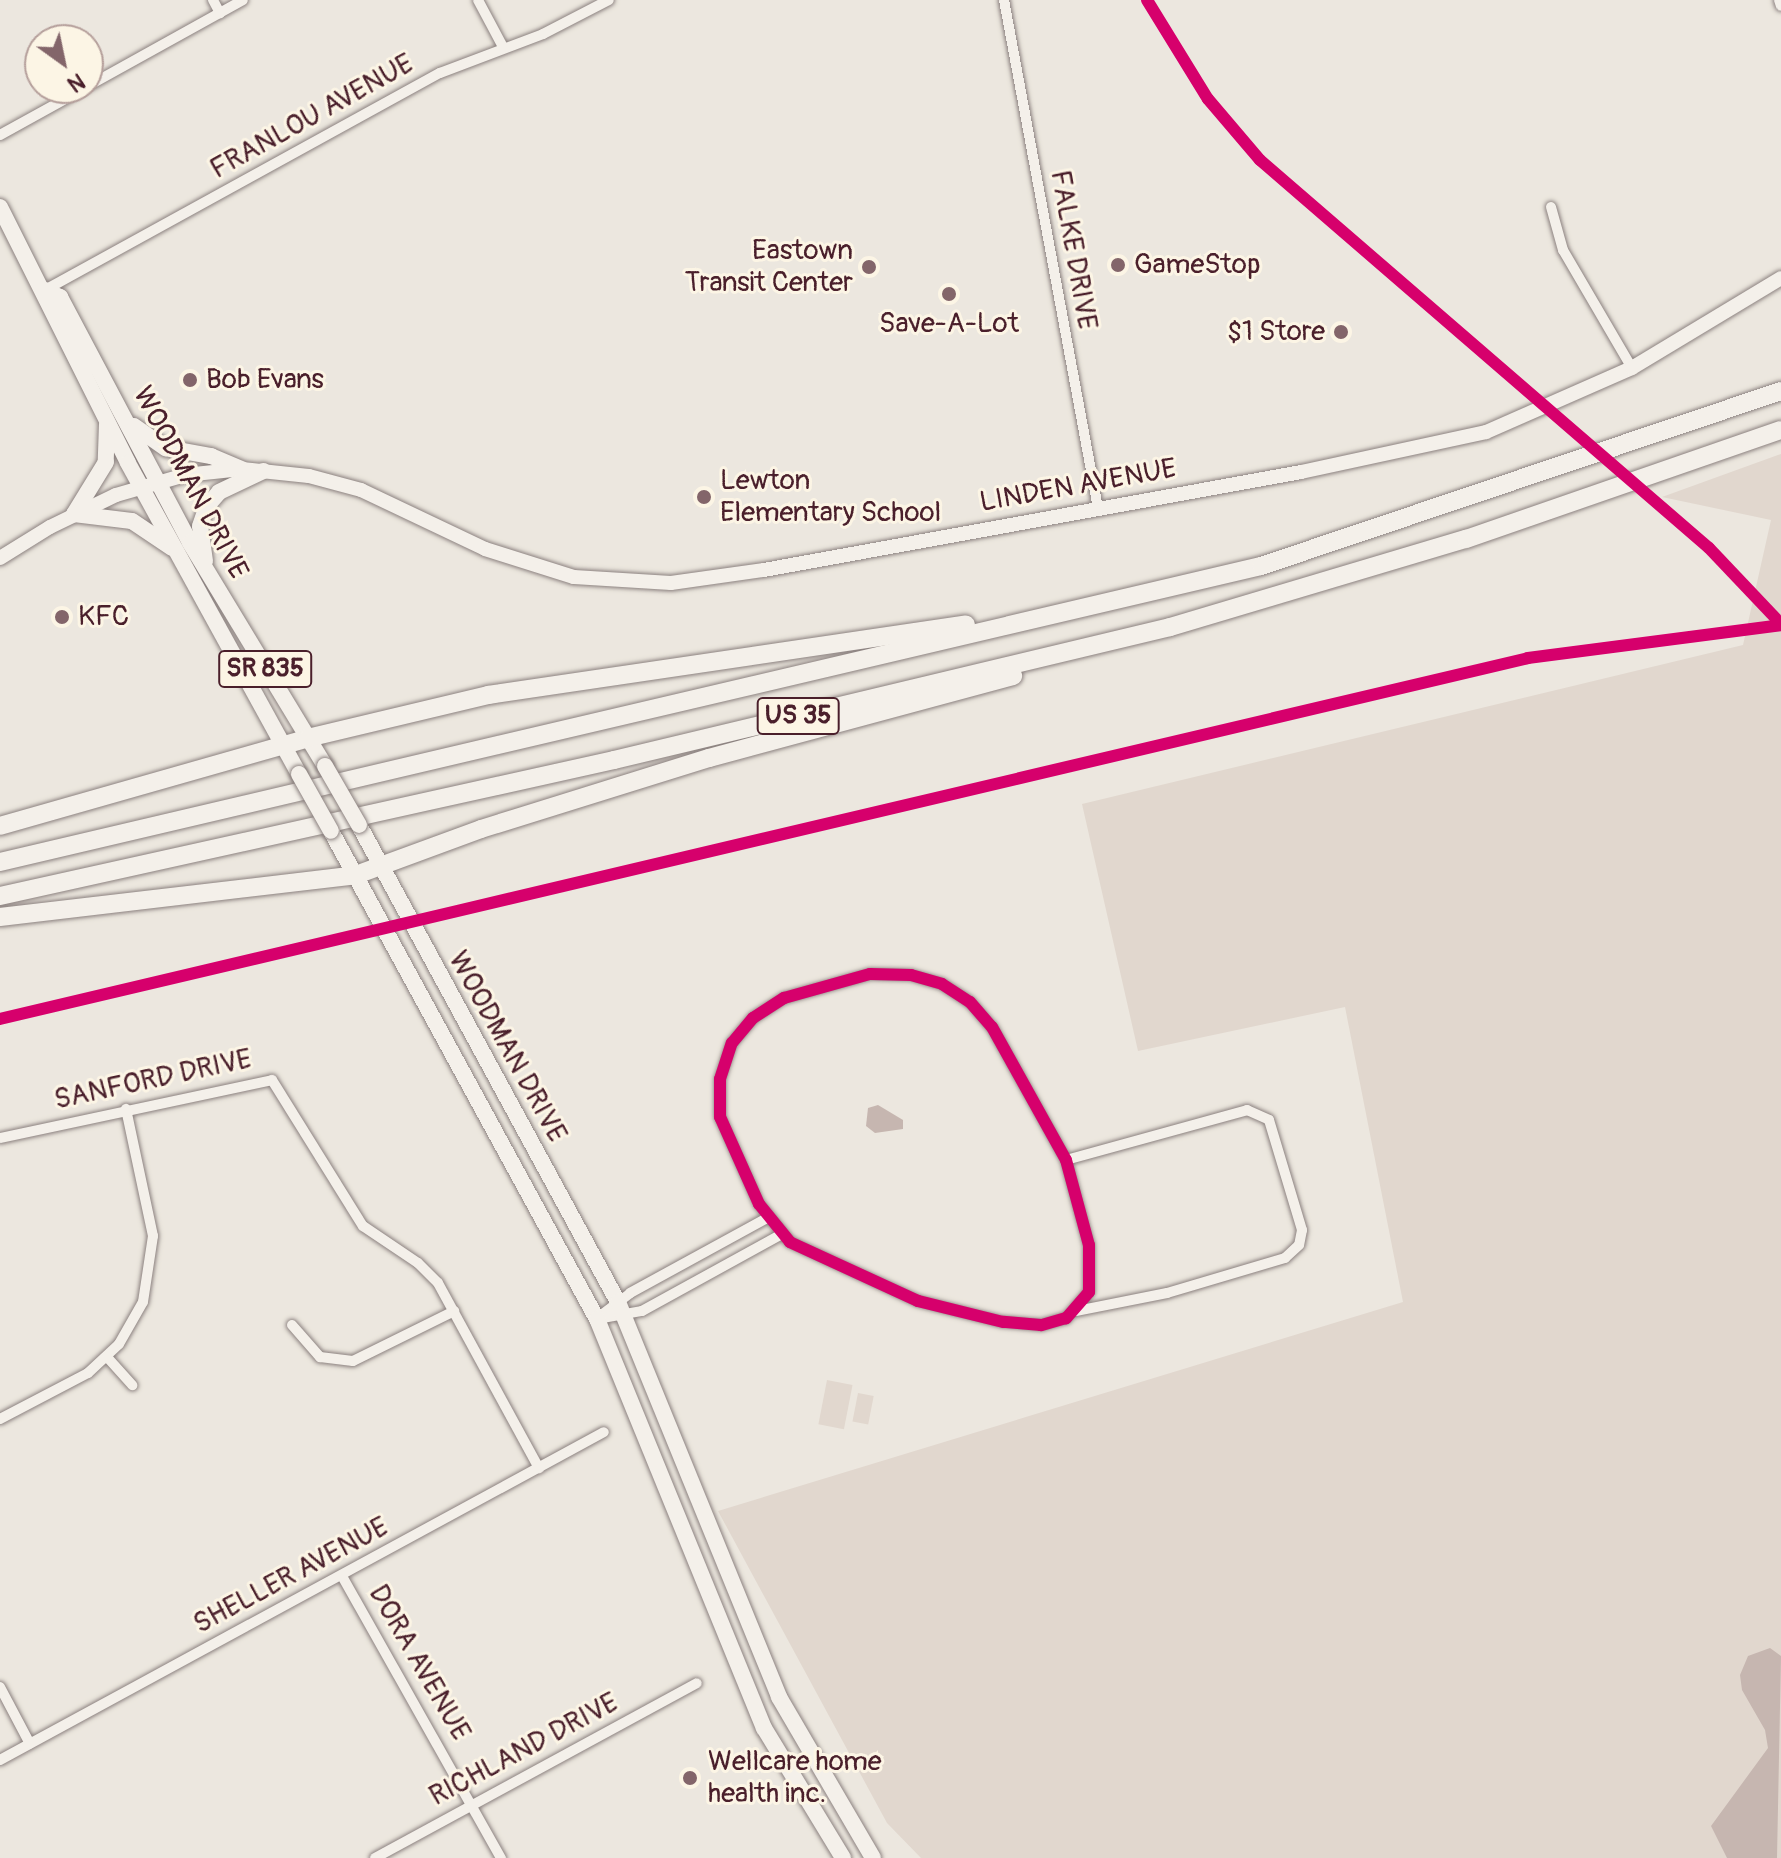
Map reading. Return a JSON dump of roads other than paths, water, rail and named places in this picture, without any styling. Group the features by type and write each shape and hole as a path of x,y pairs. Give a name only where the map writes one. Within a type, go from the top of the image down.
{"highway":[{"name":"US 35","path":"0,862 1261,566 1542,474 1781,391"},
{"name":"US 35","path":"0,896 614,760 1170,627 1587,498 1781,430"},
{"path":"0,826 308,738 488,695 610,673 1045,616"},
{"path":"0,917 356,875 709,758 955,694 1170,627"}],"main road":[{"name":"WOODMAN DRIVE","path":"0,207 45,290 45,303 142,489 392,937 597,1319 764,1728 843,1858"},
{"name":"LINDEN AVENUE","path":"0,558 74,514 185,475 242,469 309,476 371,494 485,549 543,570 641,584 764,570 1486,432 1632,368 1781,278"},
{"name":"WOODMAN DRIVE","path":"45,290 60,297 129,420 159,484 206,570 359,825 413,931 621,1308 779,1697 873,1858"},
{"path":"129,420 166,448 197,452 242,469"},
{"path":"107,423 106,462 74,514 132,521 176,551"},
{"path":"206,570 200,526 207,506 219,492 263,471"}],"street":[{"path":"213,0 220,13"},
{"path":"104,78 243,0"},
{"path":"478,0 503,47"},
{"name":"FRANLOU AVENUE","path":"45,290 440,73 609,0"},
{"name":"FALKE DRIVE","path":"1004,0 1098,508"},
{"path":"1779,0 1781,6"},
{"path":"0,135 56,104"},
{"path":"1551,207 1563,250 1632,368"},
{"path":"1066,1160 1247,1110 1269,1120 1302,1230 1299,1245 1285,1258 1167,1293 1075,1311 1041,1325 946,1311 865,1279 782,1234 767,1218 720,1117 725,1058 742,1030 765,1008 850,977 921,977 970,1002 992,1027 1066,1160 1092,1270 1089,1292 1075,1311"},
{"name":"SANFORD DRIVE","path":"0,1138 272,1080 353,1213 376,1238 429,1272 454,1311 539,1468"},
{"path":"0,1419 64,1389 107,1357 135,1320 153,1256 151,1217 126,1109"},
{"path":"597,1319 621,1308 767,1218"},
{"path":"621,1308 642,1311 782,1234"},
{"path":"292,1325 320,1357 353,1361 454,1311"},
{"path":"107,1357 132,1385"},
{"name":"SHELLER AVENUE","path":"0,1760 604,1432"},
{"name":"DORA AVENUE","path":"342,1576 501,1858"},
{"name":"RICHLAND DRIVE","path":"375,1858 697,1683"},
{"path":"0,1687 30,1744"}],"place":[{"name":"GameStop","path":"1118,265"},
{"name":"Eastown Transit Center","path":"869,267"},
{"name":"Save-A-Lot","path":"949,294"},
{"name":"$1 Store","path":"1341,332"},
{"name":"Bob Evans","path":"190,380"},
{"name":"Lewton Elementary School","path":"704,497"},
{"name":"KFC","path":"62,617"},
{"name":"Wellcare home health inc.","path":"690,1778"}]}
